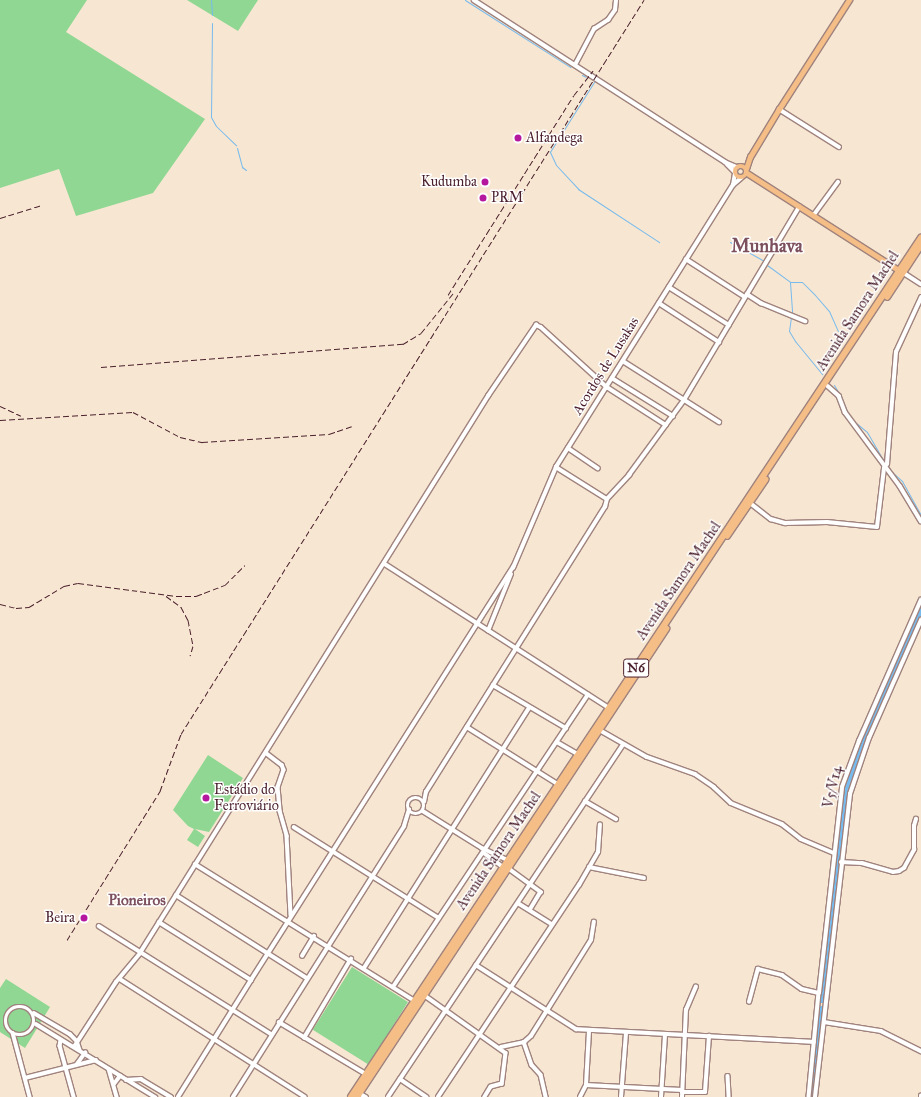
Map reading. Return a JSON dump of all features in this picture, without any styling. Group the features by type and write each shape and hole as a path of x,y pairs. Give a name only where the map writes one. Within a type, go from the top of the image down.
{"highway":[{"name":"Avenida Samora Machel","path":"506,867 508,860 578,754 598,729 609,708 828,386 902,271 921,238"},
{"name":"Avenida Samora Machel","path":"351,1097 364,1081 408,1015 424,995 434,976 498,879 902,271 921,245"},
{"name":"Avenida Samora Machel","path":"408,1015 414,1000 434,976"},
{"name":"Avenida Samora Machel","path":"358,1095 364,1081"}],"main road":[{"path":"736,170 750,157 849,0"},
{"path":"742,178 747,171 750,157"},
{"path":"736,170 747,171 756,180 902,271"},
{"path":"736,170 742,178 756,180"}],"street":[{"path":"474,0 725,162 736,170 733,185"},
{"path":"575,65 594,29 608,20 616,10 616,0"},
{"path":"779,109 840,147"},
{"path":"733,185 742,178"},
{"path":"813,216 838,182"},
{"name":"Acordos de Lusakas","path":"514,566 556,467 733,185"},
{"path":"423,811 426,792 605,507 607,499 630,475 684,400 799,207"},
{"path":"686,259 746,296 805,321"},
{"path":"902,271 921,284"},
{"path":"669,287 729,326"},
{"path":"748,502 771,519 785,523 827,522 877,527 886,466 896,352 921,298"},
{"path":"659,303 719,342"},
{"path":"74,1047 120,979 140,953 158,922 385,564 488,396 536,326 540,327 607,387 666,425"},
{"path":"623,362 719,422"},
{"path":"612,378 673,416"},
{"path":"828,386 839,396 845,412 900,486 921,521"},
{"path":"568,448 598,468"},
{"path":"556,467 607,499"},
{"path":"385,564 609,708"},
{"path":"178,1097 476,623 514,566"},
{"path":"488,631 514,566"},
{"name":"V5/V14","path":"809,1097 842,787 921,600"},
{"path":"816,1097 841,862 850,794 857,770 921,620"},
{"path":"493,686 566,728"},
{"path":"394,987 439,918 484,854 588,695"},
{"path":"364,968 409,900 530,708"},
{"path":"467,727 503,751 558,784"},
{"path":"598,729 623,745 655,761 695,774 714,787 730,803 782,824 801,840 834,854"},
{"path":"557,742 578,754"},
{"path":"388,1097 623,745"},
{"path":"266,753 282,765 284,770 278,787 280,811 287,836 291,916"},
{"path":"404,826 409,810 409,802 426,792"},
{"path":"416,798 424,802"},
{"path":"585,801 616,819"},
{"path":"409,810 417,814"},
{"path":"423,811 482,848 508,860"},
{"path":"233,1097 271,1034 404,826 417,814 423,811"},
{"path":"841,862 857,862 899,871 904,868 914,850 914,826 916,819"},
{"path":"439,1096 598,852 600,825"},
{"path":"294,827 439,918"},
{"path":"482,848 484,854 506,867 541,892 530,910"},
{"path":"195,864 314,936 414,1000"},
{"path":"589,867 644,878"},
{"path":"176,895 307,978"},
{"path":"518,903 552,924"},
{"path":"158,922 251,980"},
{"path":"501,1047 524,1042 546,1012 591,940 594,922"},
{"path":"99,926 271,1034"},
{"path":"302,956 314,936"},
{"path":"304,1038 351,959"},
{"path":"476,964 572,1028 626,1034 709,1036 814,1042"},
{"path":"749,1002 758,969 782,975 802,988 819,993"},
{"path":"120,979 305,1097"},
{"path":"682,1097 686,1010 696,986"},
{"path":"424,995 501,1047 508,1057 502,1084 491,1087 485,1097"},
{"path":"30,1097 13,1033 6,1026 5,1020 9,1013 23,1008 33,1012 77,1041 80,1050"},
{"path":"33,1012 36,1024 40,1027 155,1097"},
{"path":"40,1027 44,1019"},
{"path":"279,1022 304,1038 369,1073"},
{"path":"824,1022 881,1031 921,1051"},
{"path":"13,1033 27,1031 36,1024"},
{"path":"0,1027 6,1026"},
{"path":"580,1097 586,1085 589,1031"},
{"path":"621,1097 626,1034"},
{"path":"661,1097 666,1035"},
{"path":"586,1085 705,1092 709,1036"},
{"path":"62,1040 60,1046 74,1097"},
{"path":"524,1042 532,1065 541,1075 546,1097"},
{"path":"76,1064 85,1053"},
{"path":"25,1078 96,1060"},
{"path":"109,1069 118,1097"},
{"path":"114,1084 120,1076"},
{"path":"728,1076 729,1097"},
{"path":"126,1080 137,1078 171,1097"},
{"path":"400,1079 427,1097"},
{"path":"150,1094 155,1087"},
{"path":"358,1095 366,1097"}],"green space":[{"path":"0,0 87,0 66,32 205,119 153,193 76,216 59,169 0,188"},
{"path":"187,0 258,0 238,31"},
{"name":"Estádio do Ferroviário","path":"208,755 243,778 209,832 195,829 205,836 198,847 187,840 194,829 188,826 173,810"},
{"path":"352,967 408,1002 369,1065 313,1030"},
{"path":"6,979 50,1007 25,1048 0,1032 0,988"}],"water":[{"path":"921,605 921,617 850,784 825,998 824,1003 819,1003 843,790 850,768"},
{"path":"819,1006 823,1006 814,1097 811,1097"}],"waterway":[{"path":"211,0 212,15"},
{"path":"465,0 570,67"},
{"path":"212,23 211,117 216,126 236,145"},
{"path":"582,75 586,77"},
{"path":"594,82 550,152 556,165 578,189 659,242"},
{"path":"237,148 242,167 246,170"},
{"path":"730,242 764,261"},
{"path":"767,265 790,282 792,314"},
{"path":"790,282 802,282 815,295 829,311 838,331"},
{"path":"791,317 789,331 795,341 822,374"},
{"path":"834,385 840,395"},
{"path":"842,399 848,413"},
{"path":"856,423 867,432 883,460"},
{"path":"891,471 902,481 921,515"}],"railway":[{"path":"67,940 160,791 181,734 644,0"},
{"path":"448,295 574,95 593,71"},
{"path":"0,218 42,205"},
{"path":"101,367 403,344 421,333 455,291"},
{"path":"0,406 21,416"},
{"path":"0,420 133,412 180,437 202,442 329,434 352,426"},
{"path":"0,604 16,608 29,607 64,586 78,583 176,596 196,596 225,585 245,565"},
{"path":"166,596 181,607 188,620 193,646 190,656"}],"place":[{"name":"Alfandega","path":"518,138"},
{"name":"Kudumba","path":"485,182"},
{"name":"PRM","path":"483,198"},
{"name":"Estádio do Ferroviário","path":"206,798"},
{"name":"Beira","path":"84,918"}],"district":[{"name":"Munhava","path":"767,246"},
{"name":"Pioneiros","path":"137,901"}]}
